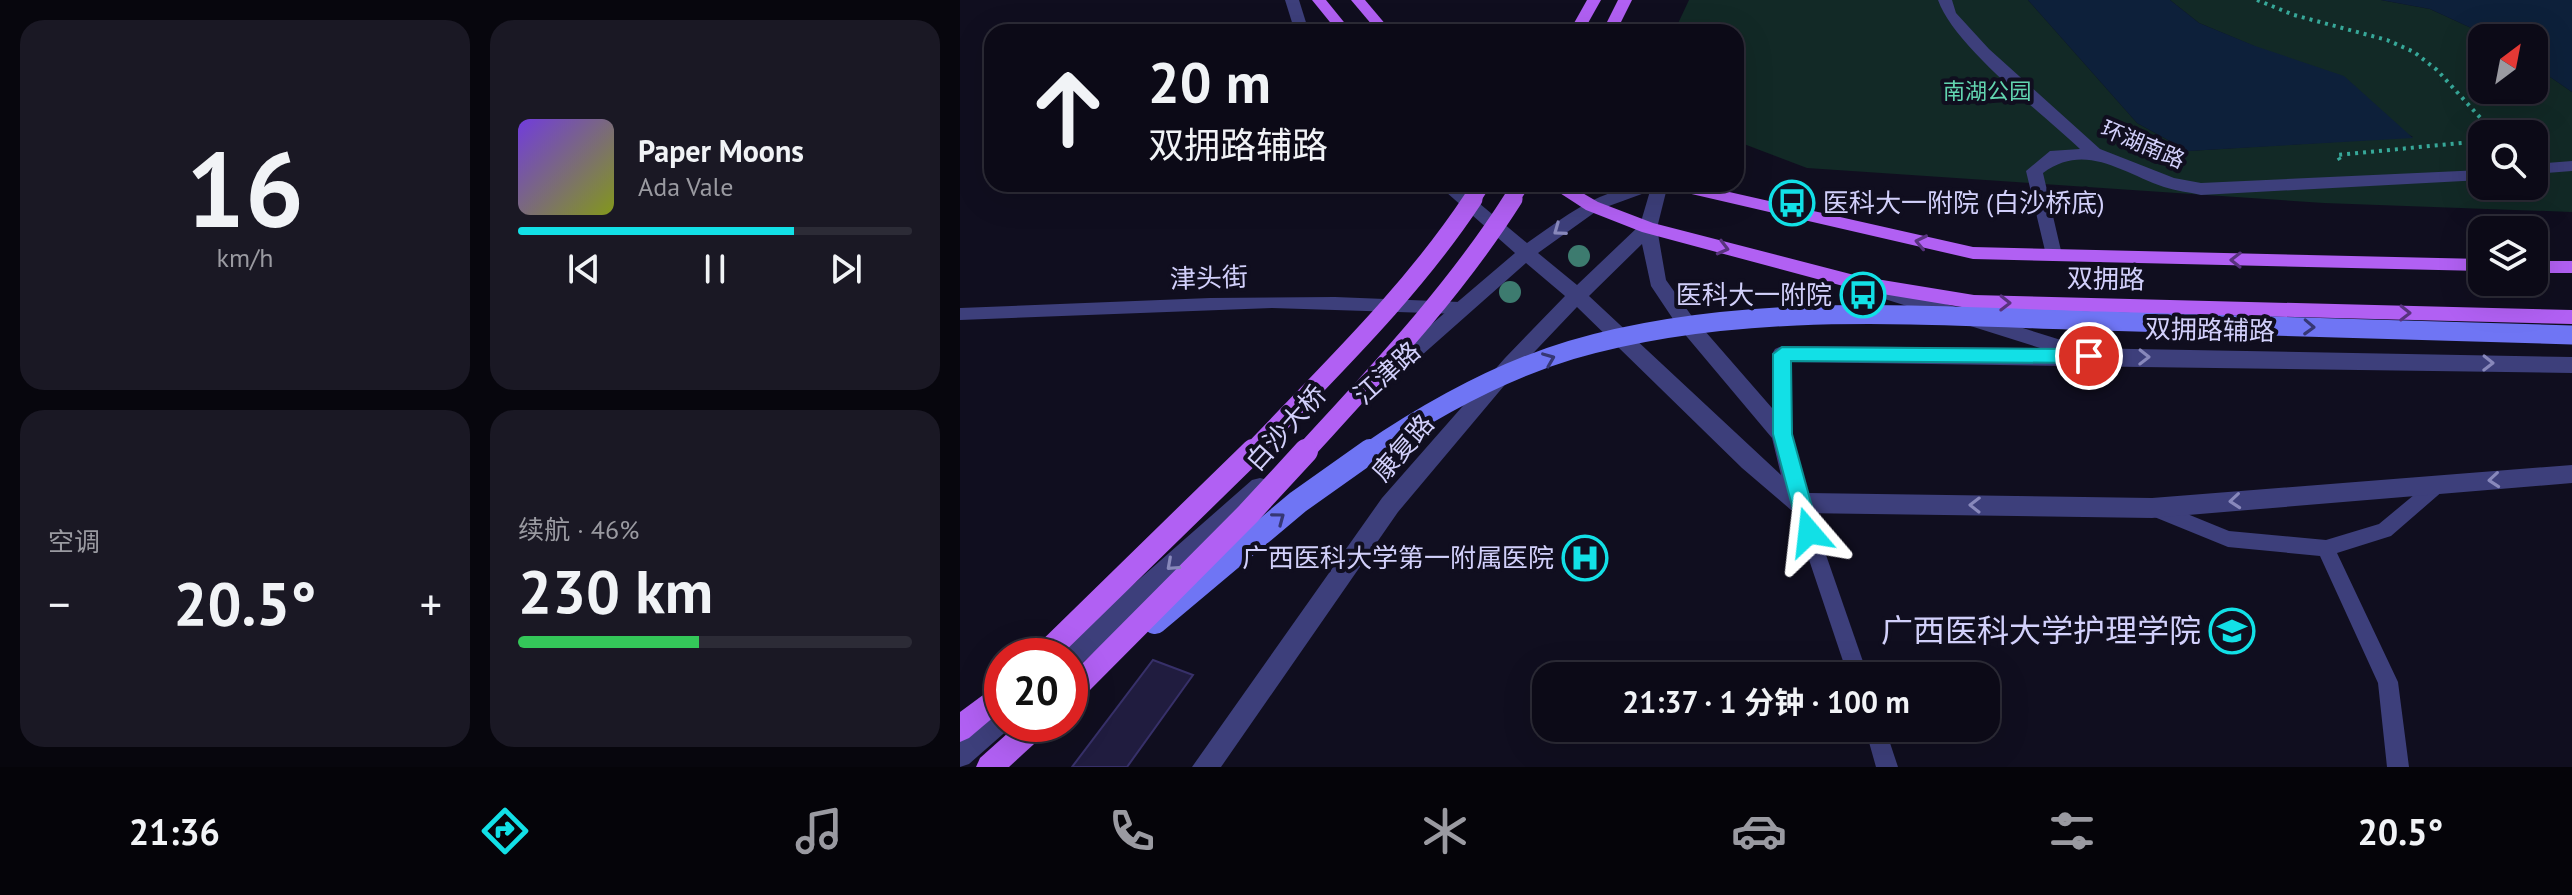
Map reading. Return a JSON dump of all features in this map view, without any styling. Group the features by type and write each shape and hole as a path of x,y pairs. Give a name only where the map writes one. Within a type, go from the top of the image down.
{"main road":[{"path":"1319,0 1338,24"},
{"path":"1358,0 1378,24"},
{"path":"1580,24 1594,0"},
{"path":"1613,24 1625,0"},
{"name":"白沙大桥","path":"1062,638 1211,494 1357,341 1446,240 1478,192"},
{"name":"白沙大桥","path":"1088,676 1248,514 1393,355 1482,248 1517,192"},
{"name":"双拥路","path":"1568,192 1592,206 1648,228 1858,283 1974,302 2572,317"},
{"name":"双拥路","path":"1705,192 1973,253 2468,265"},
{"path":"2548,267 2572,267"},
{"path":"1088,679 1247,543 1367,451 1464,394 1569,351 1716,321 1846,314 2572,335"},
{"path":"960,729 984,709"},
{"path":"989,767 1017,742"}],"street":[{"path":"1292,0 1300,24"},
{"name":"环湖南路","path":"1945,0 1950,14 1984,52 2094,153 2171,183 2201,189 2468,176"},
{"path":"2053,255 2034,171 2056,155 2094,153"},
{"path":"2548,168 2572,166"},
{"path":"1455,192 1577,296 1750,462 1799,503 2152,508 2572,474"},
{"name":"江津路","path":"1088,641 1460,308 1527,252 1592,206 1631,192"},
{"path":"1658,192 1648,228 1657,281 1684,320 1782,434 1799,503"},
{"name":"康复路","path":"1205,767 1390,505 1512,363 1648,228"},
{"path":"1858,283 2089,356"},
{"name":"双拥路辅路","path":"1782,434 1782,354 2572,365"},
{"path":"960,755 984,734"}],"lane":[{"name":"津头街","path":"960,314 1248,300 1396,303 1460,308"},
{"path":"2152,508 2228,539 2326,548 2385,530 2438,485"},
{"path":"1799,503 1853,662"},
{"path":"2326,548 2388,682 2398,767"},
{"path":"1879,742 1887,767"}],"path":[{"path":"2257,0 2294,15 2387,40 2414,52 2437,70 2482,120"},
{"path":"2355,183 2337,155 2468,142"}],"green space":[{"name":"南湖公园","path":"1689,0 2028,0 2137,123 2188,151 2413,137 2254,46 2199,23 2170,0 2381,0 2430,9 2468,26 2468,104 2548,104 2548,76 2572,92 2572,212 2324,203 1807,168 1744,144 1744,24 1678,24"}],"water":[{"path":"2028,0 2170,0 2199,23 2344,76 2413,138 2188,151 2137,123"},
{"path":"2381,0 2572,0 2572,92 2548,76 2548,24 2468,24 2468,26 2430,9"}],"building":[{"path":"1153,660 1193,675 1127,767 1072,767"}],"place":[{"name":"医科大一附院 (白沙桥底)","path":"1792,203"},
{"name":"医科大一附院","path":"1863,295"},
{"name":"广西医科大学第一附属医院","path":"1585,558"},
{"name":"广西医科大学护理学院","path":"2232,631"}],"route":[{"path":"1809,532 1782,434 1782,354 2089,356"}]}
